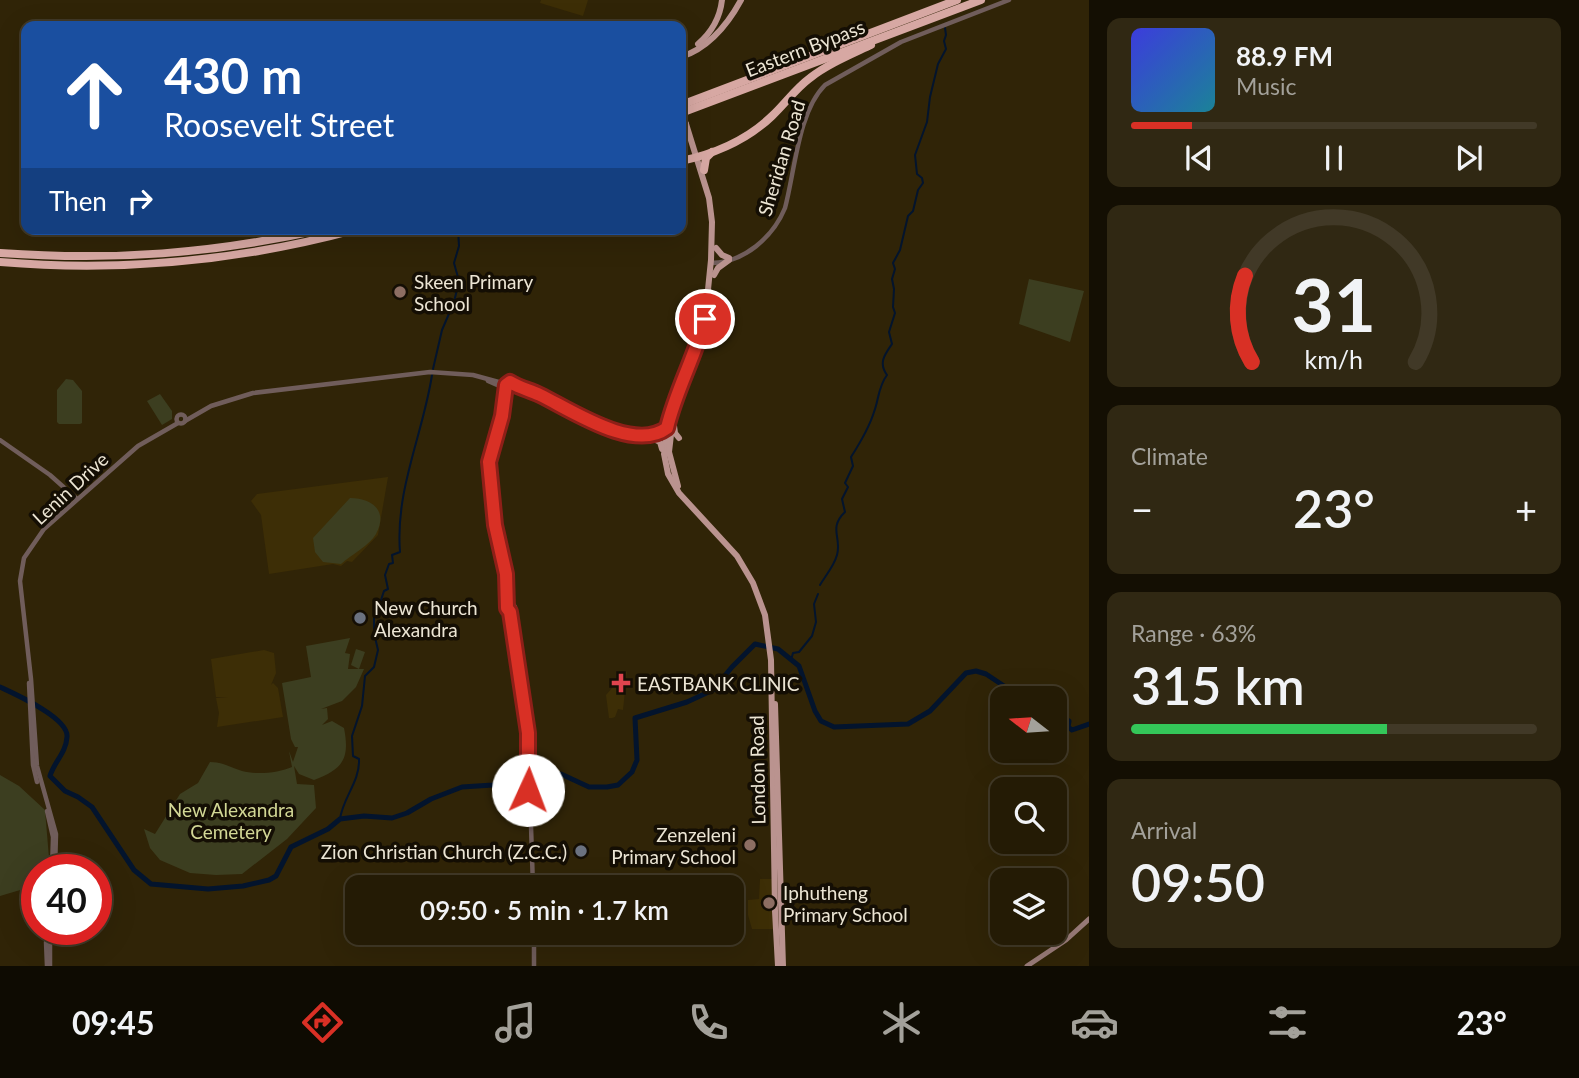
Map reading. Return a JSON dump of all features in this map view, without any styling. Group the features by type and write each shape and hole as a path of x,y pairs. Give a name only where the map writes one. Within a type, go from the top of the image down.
{"highway":[{"name":"Eastern Bypass","path":"686,103 957,0"},
{"name":"Eastern Bypass","path":"686,110 981,0"},
{"path":"715,150 706,158 702,169 694,162 692,156 738,141 761,126 799,87 821,70 921,21"},
{"path":"686,97 744,81"},
{"path":"0,253 100,258 182,253 227,248 293,235"},
{"path":"0,262 98,266 193,261 280,248 336,235"}],"main road":[{"path":"686,52 708,35 719,16 722,0"},
{"path":"686,53 696,50 713,37 741,0"},
{"path":"686,124 692,156"},
{"name":"London Road","path":"667,438 702,336 712,274 714,209 702,169"},
{"path":"712,274 730,259 714,249"},
{"name":"London Road","path":"712,274 699,341 667,428 666,453 674,477 685,496 732,544 753,577 768,615 772,661 781,966"},
{"path":"648,435 660,442 666,453 673,442 680,438 674,431 674,417"},
{"path":"648,435 667,428"},
{"path":"1027,966 1066,940 1089,919"}],"street":[{"name":"Sheridan Road","path":"711,262 730,259 759,244 778,223 785,208 809,110 814,98 825,85 901,42 1009,0"},
{"name":"Lenin Drive","path":"53,854 52,830 34,772 29,668 19,581 29,550 44,530 138,446 178,422 179,415 185,418 211,406 253,393 434,371 473,375 509,388"},
{"path":"532,875 529,791 532,735 512,612 515,607 510,605 495,525 489,462 509,388 544,397 608,428 667,438"},
{"path":"0,440 50,475 77,499"},
{"path":"49,945 49,966"},
{"path":"534,945 534,966"}],"shaded area":[{"path":"541,0 588,0 583,16 540,3"},
{"path":"388,477 378,535 352,562 347,561 341,566 333,564 269,574 261,515 251,501 257,494"},
{"path":"264,650 274,653 276,673 271,685 273,683 278,688 283,717 217,727 219,713 216,698 228,697 216,697 211,659"},
{"name":"EASTBANK CLINIC","path":"627,671 623,710 618,709 615,717 609,718 606,695"},
{"name":"Iphutheng Primary School","path":"760,879 772,879 774,929 752,929 748,915 748,900 759,899"}],"green space":[{"path":"1029,279 1084,291 1070,342 1019,324"},
{"path":"66,379 73,380 82,391 80,424 57,422 57,390"},
{"path":"160,394 172,411 172,419 162,425 147,401"},
{"path":"350,498 365,500 376,507 380,518 376,534 341,564 323,562 315,552 313,538"},
{"name":"New Alexandra Cemetery","path":"350,638 345,653 350,654 348,669 364,669 356,687 342,701 321,709 327,708 328,719 322,725 332,721 344,728 346,748 342,762 332,772 314,780 299,774 294,766 297,784 314,785 316,808 287,839 242,874 190,873 160,860 150,848 144,829 155,834 180,794 198,783 210,762 254,773 274,772 292,767 289,751 293,762 298,747 295,747 291,739 282,683 311,677 306,646"},
{"path":"356,649 365,652 359,669 351,665"},
{"path":"0,775 19,786 45,810 49,854 21,854 21,890 0,896"}],"waterway":[{"path":"820,585 837,555 836,528 845,512 842,499 848,487 845,483 853,466 851,457 870,424 887,375 883,363 892,344 889,332 895,313 893,263 900,250 908,216 913,211 918,190 923,183 917,174 915,155 927,122 938,64 946,49 945,28"},
{"path":"433,369 442,330 454,302 459,281 454,263 459,246 458,235"},
{"path":"340,819 359,767 359,759 353,756 352,736 362,706 365,676 374,667 378,650 374,633 374,613 384,591 388,589 385,575 389,564 393,563 392,555 400,552 402,506 432,375"},
{"path":"791,660 793,653 799,652 812,636 816,622 814,604 818,594"},
{"path":"0,687 51,715 65,730 67,737 64,748 50,776 65,791 92,807 134,870 151,884 208,889 243,886 269,880 276,876 291,847 328,829 340,819 364,816 392,818 462,787 493,785 505,780 521,782 561,774 589,787 618,785 632,772 637,760 635,718 687,702 713,690 755,644 778,649 799,666 815,711 821,721 834,727 908,724 930,711 966,673 976,671 986,674 1004,686"},
{"path":"1068,720 1068,727"},
{"path":"1068,727 1072,730 1089,724"}],"place":[{"name":"Skeen Primary School","path":"400,292"},
{"name":"New Church Alexandra","path":"360,618"},
{"name":"EASTBANK CLINIC","path":"621,683"},
{"name":"Zenzeleni Primary School","path":"750,845"},
{"name":"Zion Christian Church (Z.C.C.)","path":"581,851"},
{"name":"Iphutheng Primary School","path":"769,903"}],"route":[{"path":"528,790 528,733 510,612 507,608 506,574 495,525 489,462 502,416 506,385 510,382 615,431 655,435 667,428 705,319"}]}
